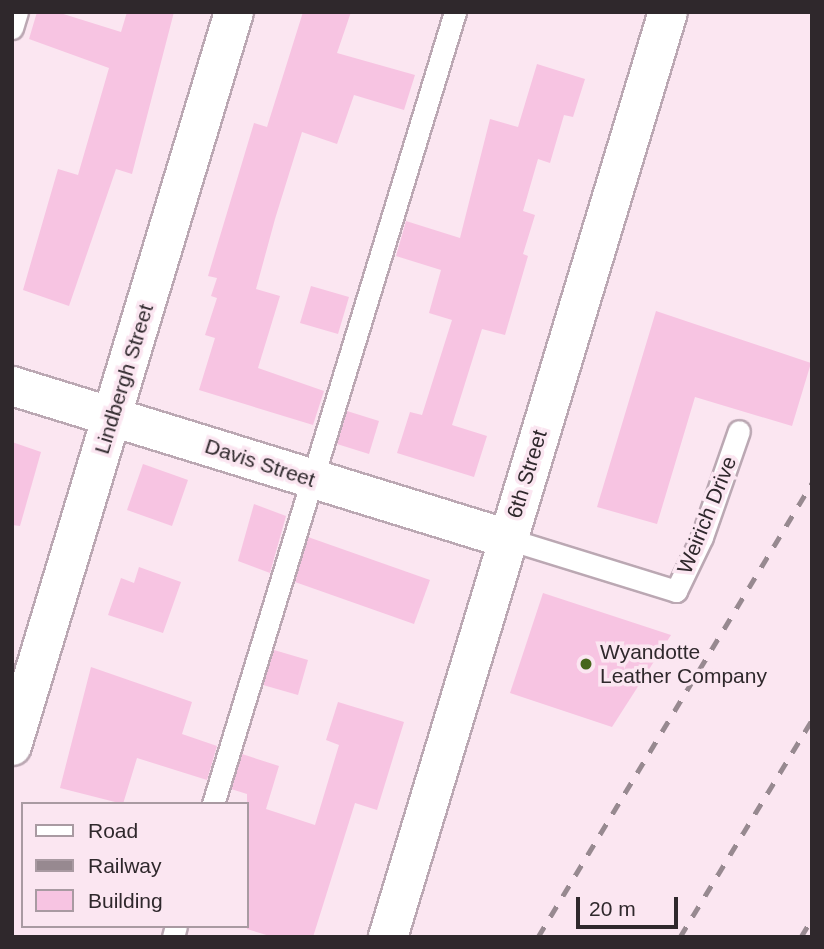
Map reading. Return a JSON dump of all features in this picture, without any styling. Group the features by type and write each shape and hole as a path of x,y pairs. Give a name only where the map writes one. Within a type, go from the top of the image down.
{"street":[{"name":"Lindbergh Street","path":"12,746 234,12"},
{"name":"6th Street","path":"388,937 667,12"},
{"name":"Davis Street","path":"12,386 508,539"}],"lane":[{"path":"12,29 17,12"},
{"path":"214,802 455,12"},
{"name":"Weirich Drive","path":"508,539 676,592 702,537 739,430"}],"building":[{"path":"37,12 57,12 121,32 127,12 174,12 132,174 116,169 69,306 23,290 58,169 78,175 109,68 29,39"},
{"path":"303,12 351,12 337,53 415,75 404,110 354,95 337,144 302,132 275,219 256,289 280,296 258,368 324,391 313,425 199,390 215,338 205,335 217,298 211,296 217,278 208,276 254,123 267,127"},
{"path":"537,64 585,79 573,117 564,115 550,163 538,159 523,211 535,215 523,254 528,256 505,335 482,329 452,425 487,436 474,477 397,453 410,412 422,415 452,320 429,313 441,270 396,256 406,221 460,238 490,119 518,127"},
{"path":"311,286 349,297 338,334 300,323"},
{"path":"656,311 811,363 792,426 695,397 657,524 597,507"},
{"path":"347,411 379,421 369,454 337,444"},
{"path":"12,442 41,452 20,526 12,525"},
{"path":"143,464 188,480 172,526 127,510"},
{"path":"254,504 286,516 270,573 238,561"},
{"path":"308,537 430,580 414,624 295,582"},
{"path":"139,567 181,582 163,633 108,615 121,578 134,583"},
{"name":"Wyandotte Leather Company","path":"543,593 671,635 612,727 510,693"},
{"path":"274,650 308,660 298,695 263,685"},
{"path":"91,667 192,702 182,734 217,746 207,780 137,758 124,802 60,788"},
{"path":"338,702 404,722 377,810 355,803 313,937 273,937 247,929 248,802 247,794 231,789 242,754 279,766 266,809 315,825 339,745 326,740"}],"railway":[{"path":"538,937 812,483"},
{"path":"680,937 812,720"},
{"path":"801,937 812,919"}],"place":[{"name":"Wyandotte Leather Company","path":"586,664"}]}
